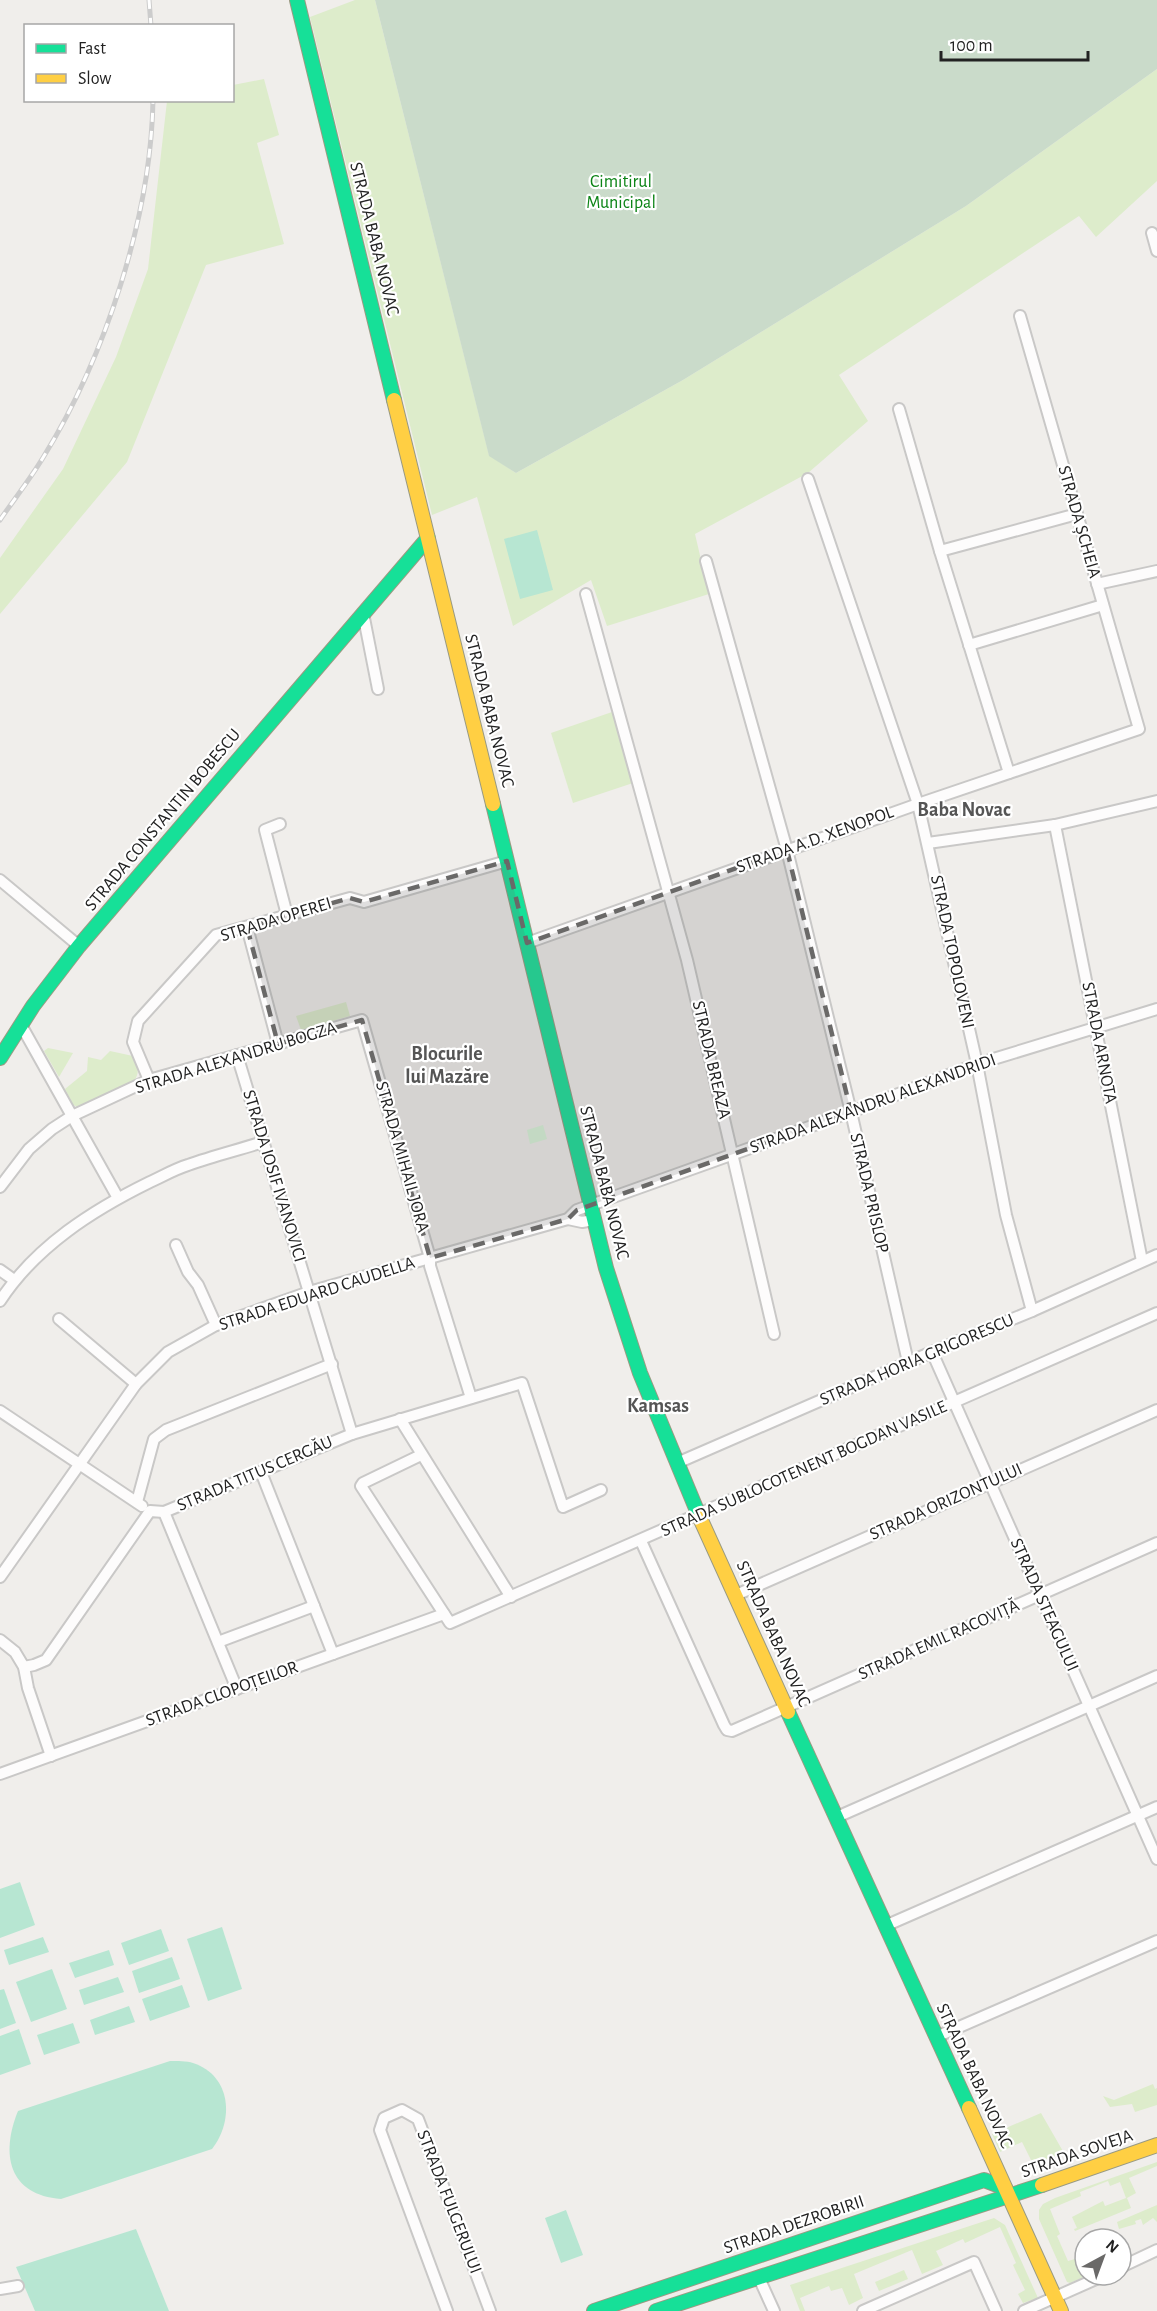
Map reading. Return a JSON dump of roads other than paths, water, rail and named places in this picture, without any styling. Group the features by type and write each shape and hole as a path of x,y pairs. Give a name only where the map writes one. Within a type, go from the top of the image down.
{"main road":[{"name":"STRADA BABA NOVAC","path":"297,0 594,1220 612,1291 631,1349 700,1515 1061,2311"},
{"name":"STRADA CONSTANTIN BOBESCU","path":"0,1058 21,1025 79,946 428,538"},
{"name":"STRADA SOVEJA","path":"1007,2192 1157,2134"},
{"name":"STRADA SOVEJA","path":"1007,2192 1157,2145"},
{"name":"STRADA DEZROBIRII","path":"594,2311 984,2180 1007,2192"},
{"path":"656,2311 759,2278 1007,2192"}],"street":[{"path":"1152,233 1157,251"},
{"name":"STRADA ȘCHEIA","path":"1020,316 1139,729"},
{"path":"899,410 939,550 1009,773"},
{"name":"STRADA TOPOLOVENI","path":"808,479 918,804 977,1064 1006,1215 1032,1311"},
{"path":"939,550 1077,514"},
{"name":"STRADA PRISLOP","path":"706,561 787,850 908,1362"},
{"path":"1097,584 1157,571"},
{"name":"STRADA BREAZA","path":"585,594 687,960 774,1334"},
{"path":"969,645 1103,604"},
{"path":"363,613 378,689"},
{"name":"STRADA A.D. XENOPOL","path":"527,943 918,804 1139,729"},
{"path":"928,843 1055,825 1157,801"},
{"path":"279,825 265,830 287,915"},
{"name":"STRADA ARNOTA","path":"1055,825 1142,1261"},
{"name":"STRADA OPEREI","path":"149,1080 133,1042 138,1021 216,935 350,898 364,902 507,861"},
{"path":"0,880 79,946"},
{"path":"247,927 278,1044"},
{"name":"STRADA ALEXANDRU ALEXANDRIDI","path":"591,1205 851,1113 977,1064 1157,1009"},
{"name":"STRADA ALEXANDRU BOGZA","path":"0,1187 38,1140 72,1116 149,1080 363,1020"},
{"name":"STRADA MIHAIL JORA","path":"363,1020 430,1258 430,1266 471,1398"},
{"path":"21,1025 118,1198"},
{"name":"STRADA IOSIF IVANOVICI","path":"237,1055 352,1434"},
{"path":"0,1300 14,1280 50,1245 82,1220 118,1198 188,1165 263,1142"},
{"name":"STRADA EDUARD CAUDELLA","path":"0,1577 136,1384 168,1352 216,1325 309,1292 568,1218 577,1210 591,1205"},
{"name":"STRADA EDUARD CAUDELLA","path":"568,1218 582,1222 594,1220"},
{"path":"176,1245 216,1325"},
{"name":"STRADA HORIA GRIGORESCU","path":"677,1463 1157,1255"},
{"path":"0,1270 14,1280"},
{"name":"STRADA SUBLOCOTENENT BOGDAN VASILE","path":"447,1618 511,1597 1157,1313"},
{"path":"59,1319 136,1384"},
{"name":"STRADA STEAGULUI","path":"932,1352 1157,1858"},
{"path":"137,1502 154,1439 166,1430 332,1364"},
{"name":"STRADA TITUS CERGĂU","path":"150,1511 164,1512 352,1434 522,1383 563,1508 601,1490"},
{"name":"STRADA ORIZONTULUI","path":"736,1594 1157,1410"},
{"path":"0,1411 150,1511 46,1660 24,1666"},
{"path":"399,1419 511,1597"},
{"path":"421,1455 361,1486 447,1618"},
{"path":"261,1472 333,1654"},
{"path":"164,1512 237,1689"},
{"name":"STRADA EMIL RACOVIȚĂ","path":"641,1541 727,1730 732,1731 1157,1543"},
{"path":"218,1642 314,1606"},
{"name":"STRADA CLOPOȚEILOR","path":"0,1774 333,1654 447,1618"},
{"path":"0,1640 15,1652 24,1666 28,1688 51,1756"},
{"path":"837,1817 1157,1676"},
{"path":"885,1926 1157,1808"},
{"path":"936,2037 1157,1941"},
{"name":"STRADA FULGERULUI","path":"447,2311 380,2130 384,2118 402,2110 417,2119 490,2311"},
{"path":"1133,2261 1157,2250"},
{"path":"863,2311 974,2262 996,2311"},
{"path":"759,2278 774,2311"},
{"path":"0,2289 18,2286"},
{"path":"1024,2311 1078,2287"}],"railway":[{"path":"149,0 151,24"},
{"path":"0,520 39,464 66,417 105,331 121,285 144,191 153,102"}],"district":[{"name":"Baba Novac","path":"964,810"},
{"name":"Blocurile lui Mazăre","path":"447,1066"},
{"name":"Kamsas","path":"658,1406"}],"park label":[{"name":"Cimitirul Municipal","path":"621,192"}]}
